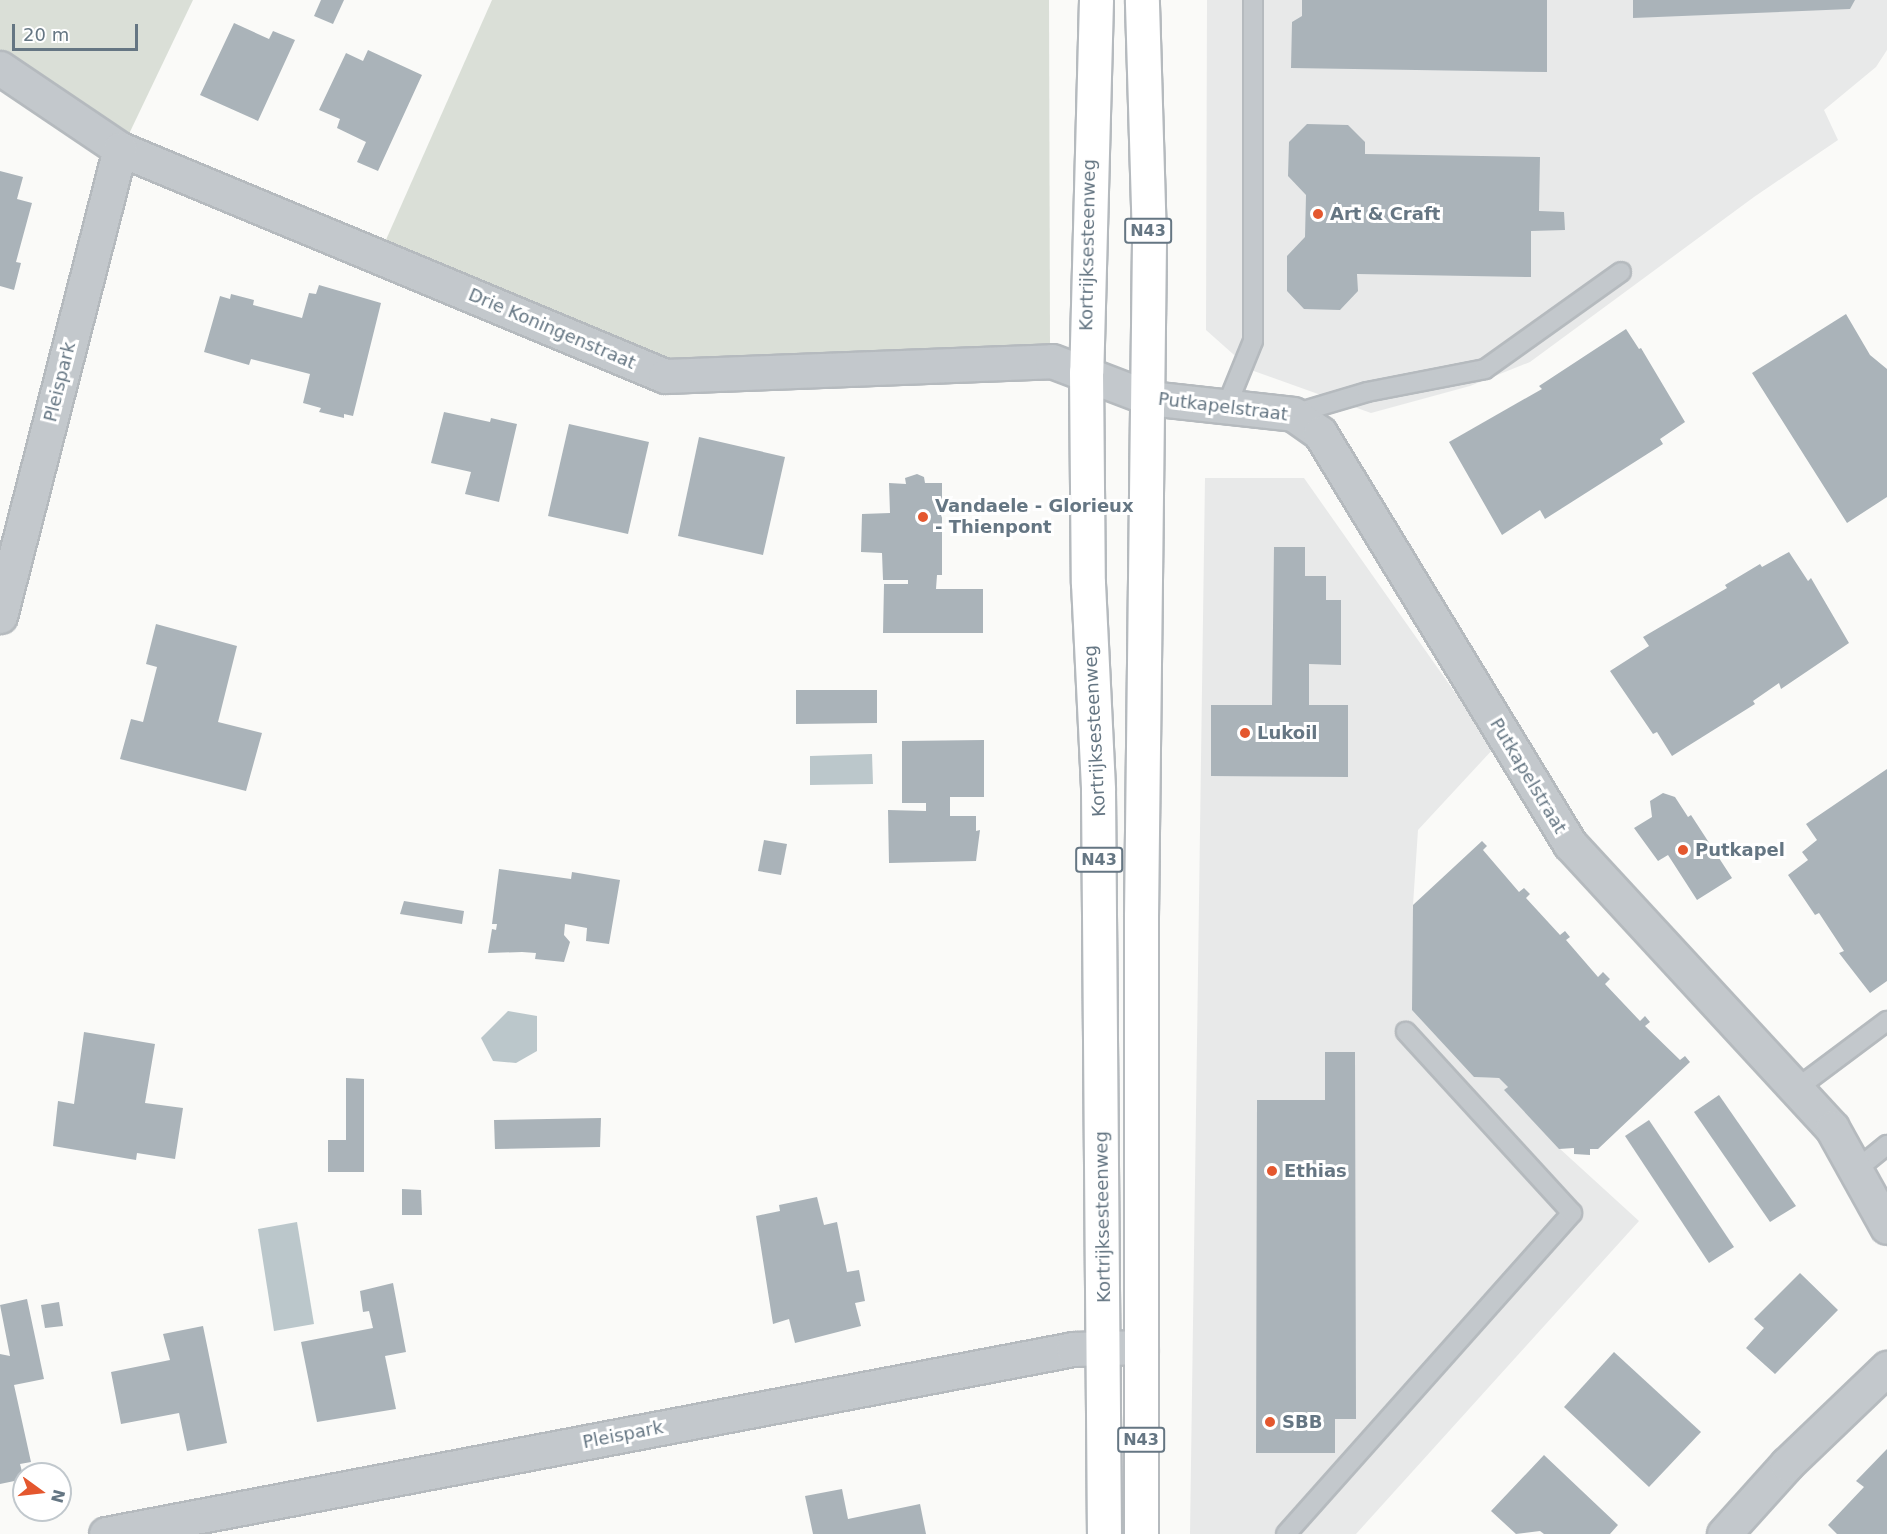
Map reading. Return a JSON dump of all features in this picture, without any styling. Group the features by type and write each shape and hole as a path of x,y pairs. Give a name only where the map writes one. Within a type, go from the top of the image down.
{"main road":[{"name":"Kortrijksesteenweg","path":"1096,0 1086,372 1088,583 1098,790 1104,1534"},
{"name":"Kortrijksesteenweg","path":"1141,1534 1141,916 1149,398 1142,0"}],"street":[{"name":"Drie Koningenstraat","path":"0,68 120,149 665,376 1052,361 1086,372 1149,398"},
{"name":"Pleispark","path":"0,616 120,149"},
{"name":"Putkapelstraat","path":"1149,398 1293,414 1320,433 1570,844 1832,1128 1887,1227"},
{"name":"Pleispark","path":"106,1534 1073,1348 1141,1347"},
{"path":"1724,1534 1787,1464 1887,1368"}],"lane":[{"path":"1227,405 1253,342 1254,0"},
{"path":"1293,414 1367,392 1485,369 1621,272"},
{"path":"1797,1089 1887,1021"},
{"path":"1286,1534 1572,1213 1406,1032"},
{"path":"1856,1170 1887,1145"}],"shaded area":[{"path":"0,0 193,0 128,136 0,53"},
{"path":"492,0 1049,0 1050,344 675,367 385,242"},
{"path":"1207,0 1887,0 1887,50 1876,67 1824,110 1838,140 1754,197 1530,362 1470,386 1371,413 1251,370 1206,330"},
{"path":"1205,478 1304,478 1494,748 1418,830 1413,905 1474,1077 1499,1078 1508,1087 1505,1091 1559,1148 1639,1221 1356,1534 1190,1534"},
{"path":"872,754 873,784 810,785 810,756"},
{"path":"508,1011 537,1016 537,1051 516,1063 493,1061 481,1038"},
{"path":"297,1222 314,1324 274,1331 258,1229"}],"building":[{"path":"321,0 344,0 333,24 314,16"},
{"path":"1302,0 1547,0 1547,72 1291,68 1292,22 1302,16"},
{"path":"1633,0 1855,0 1850,9 1633,18"},
{"path":"234,23 269,39 273,31 295,40 258,121 200,95"},
{"path":"368,50 422,75 378,171 357,162 366,142 337,128 340,119 319,110 346,53 363,61"},
{"path":"1307,124 1348,125 1365,142 1365,154 1540,157 1539,211 1564,212 1565,230 1531,231 1531,277 1357,274 1358,291 1340,310 1304,309 1287,291 1287,256 1305,237 1306,195 1288,176 1289,142"},
{"path":"0,171 23,177 17,199 32,203 16,262 21,263 14,290 0,286"},
{"path":"319,285 381,303 353,416 344,414 344,418 319,412 321,408 303,403 310,374 251,359 249,365 204,352 220,296 230,299 231,294 254,300 253,305 302,318 309,293 316,294"},
{"path":"1846,314 1870,355 1887,369 1887,497 1847,523 1752,373"},
{"path":"1626,329 1639,349 1641,348 1685,422 1660,439 1663,444 1545,519 1540,510 1502,535 1449,442 1542,389 1539,386"},
{"path":"444,412 490,422 491,418 517,424 499,502 465,494 471,472 431,463"},
{"path":"569,424 649,442 628,534 548,516"},
{"path":"699,437 785,457 763,555 678,536"},
{"path":"917,474 924,477 925,483 942,483 942,575 937,575 936,589 983,589 983,633 883,633 884,584 908,584 908,580 883,580 882,553 861,552 862,514 890,513 889,483 906,484 905,478"},
{"path":"1274,547 1305,547 1305,576 1326,576 1326,600 1341,600 1341,665 1309,664 1309,705 1348,705 1348,777 1211,776 1211,705 1272,705"},
{"path":"1789,552 1808,581 1811,578 1849,643 1781,689 1779,683 1753,701 1755,704 1672,756 1657,732 1653,734 1610,671 1649,646 1643,637 1727,588 1725,585 1760,564 1762,567"},
{"path":"156,624 237,646 218,722 262,733 246,791 120,759 131,719 143,722 157,667 146,664"},
{"path":"796,690 877,690 877,723 796,724"},
{"path":"984,740 984,797 950,797 950,816 976,816 976,831 980,830 976,861 889,863 888,810 926,811 926,803 902,803 902,741"},
{"path":"1887,769 1887,981 1870,993 1839,953 1844,951 1819,913 1815,915 1788,875 1808,860 1802,852 1817,840 1806,824"},
{"name":"Putkapel","path":"1663,793 1675,797 1688,817 1691,815 1732,878 1697,900 1668,855 1658,861 1634,828 1652,817 1650,801"},
{"path":"764,840 787,844 781,875 758,871"},
{"path":"1482,841 1487,846 1483,850 1519,892 1524,888 1530,894 1526,898 1560,935 1565,931 1570,937 1566,940 1598,977 1603,972 1610,979 1605,984 1640,1021 1645,1016 1650,1022 1645,1026 1680,1060 1685,1056 1690,1062 1598,1149 1590,1149 1590,1155 1574,1154 1574,1148 1559,1149 1504,1090 1508,1087 1499,1078 1474,1077 1412,1010 1413,905"},
{"path":"499,869 571,879 572,872 620,880 609,944 586,941 587,928 565,924 564,935 570,942 564,962 535,959 536,953 488,953 492,929 496,930 497,924 492,924"},
{"path":"404,901 464,911 462,924 400,914"},
{"path":"84,1032 155,1044 145,1103 183,1108 175,1159 137,1153 136,1160 53,1146 58,1101 74,1104"},
{"path":"1325,1052 1355,1052 1356,1419 1335,1419 1335,1453 1256,1453 1257,1100 1325,1100"},
{"path":"346,1078 364,1079 364,1172 328,1172 328,1140 346,1140"},
{"path":"1719,1095 1796,1206 1770,1222 1694,1112"},
{"path":"601,1118 600,1147 495,1149 494,1120"},
{"path":"1649,1120 1734,1247 1709,1263 1625,1136"},
{"path":"402,1189 421,1190 422,1215 402,1215"},
{"path":"817,1197 824,1225 837,1222 847,1272 859,1270 865,1301 855,1303 861,1326 795,1343 789,1319 773,1324 756,1216 780,1211 779,1205"},
{"path":"1800,1273 1838,1310 1775,1374 1746,1348 1764,1328 1754,1319"},
{"path":"393,1283 406,1352 385,1356 396,1409 317,1422 301,1342 373,1328 369,1311 363,1312 360,1291"},
{"path":"27,1299 44,1379 14,1385 31,1462 12,1462 12,1482 0,1484 0,1354 10,1356 0,1305"},
{"path":"59,1302 63,1326 45,1328 41,1305"},
{"path":"203,1326 227,1443 187,1451 179,1413 121,1424 111,1372 170,1360 163,1334"},
{"path":"1614,1352 1701,1432 1649,1487 1564,1407"},
{"path":"1887,1449 1887,1534 1837,1534 1828,1525 1864,1487 1856,1481"},
{"path":"1544,1455 1618,1525 1610,1534 1544,1534 1540,1531 1516,1534 1491,1511"},
{"path":"842,1489 848,1519 920,1504 926,1534 813,1534 805,1496"}],"place":[{"name":"Art & Craft","path":"1318,214"},
{"name":"Vandaele - Glorieux - Thienpont","path":"923,517"},
{"name":"Lukoil","path":"1245,733"},
{"name":"Putkapel","path":"1683,850"},
{"name":"Ethias","path":"1272,1171"},
{"name":"SBB","path":"1270,1422"}]}
